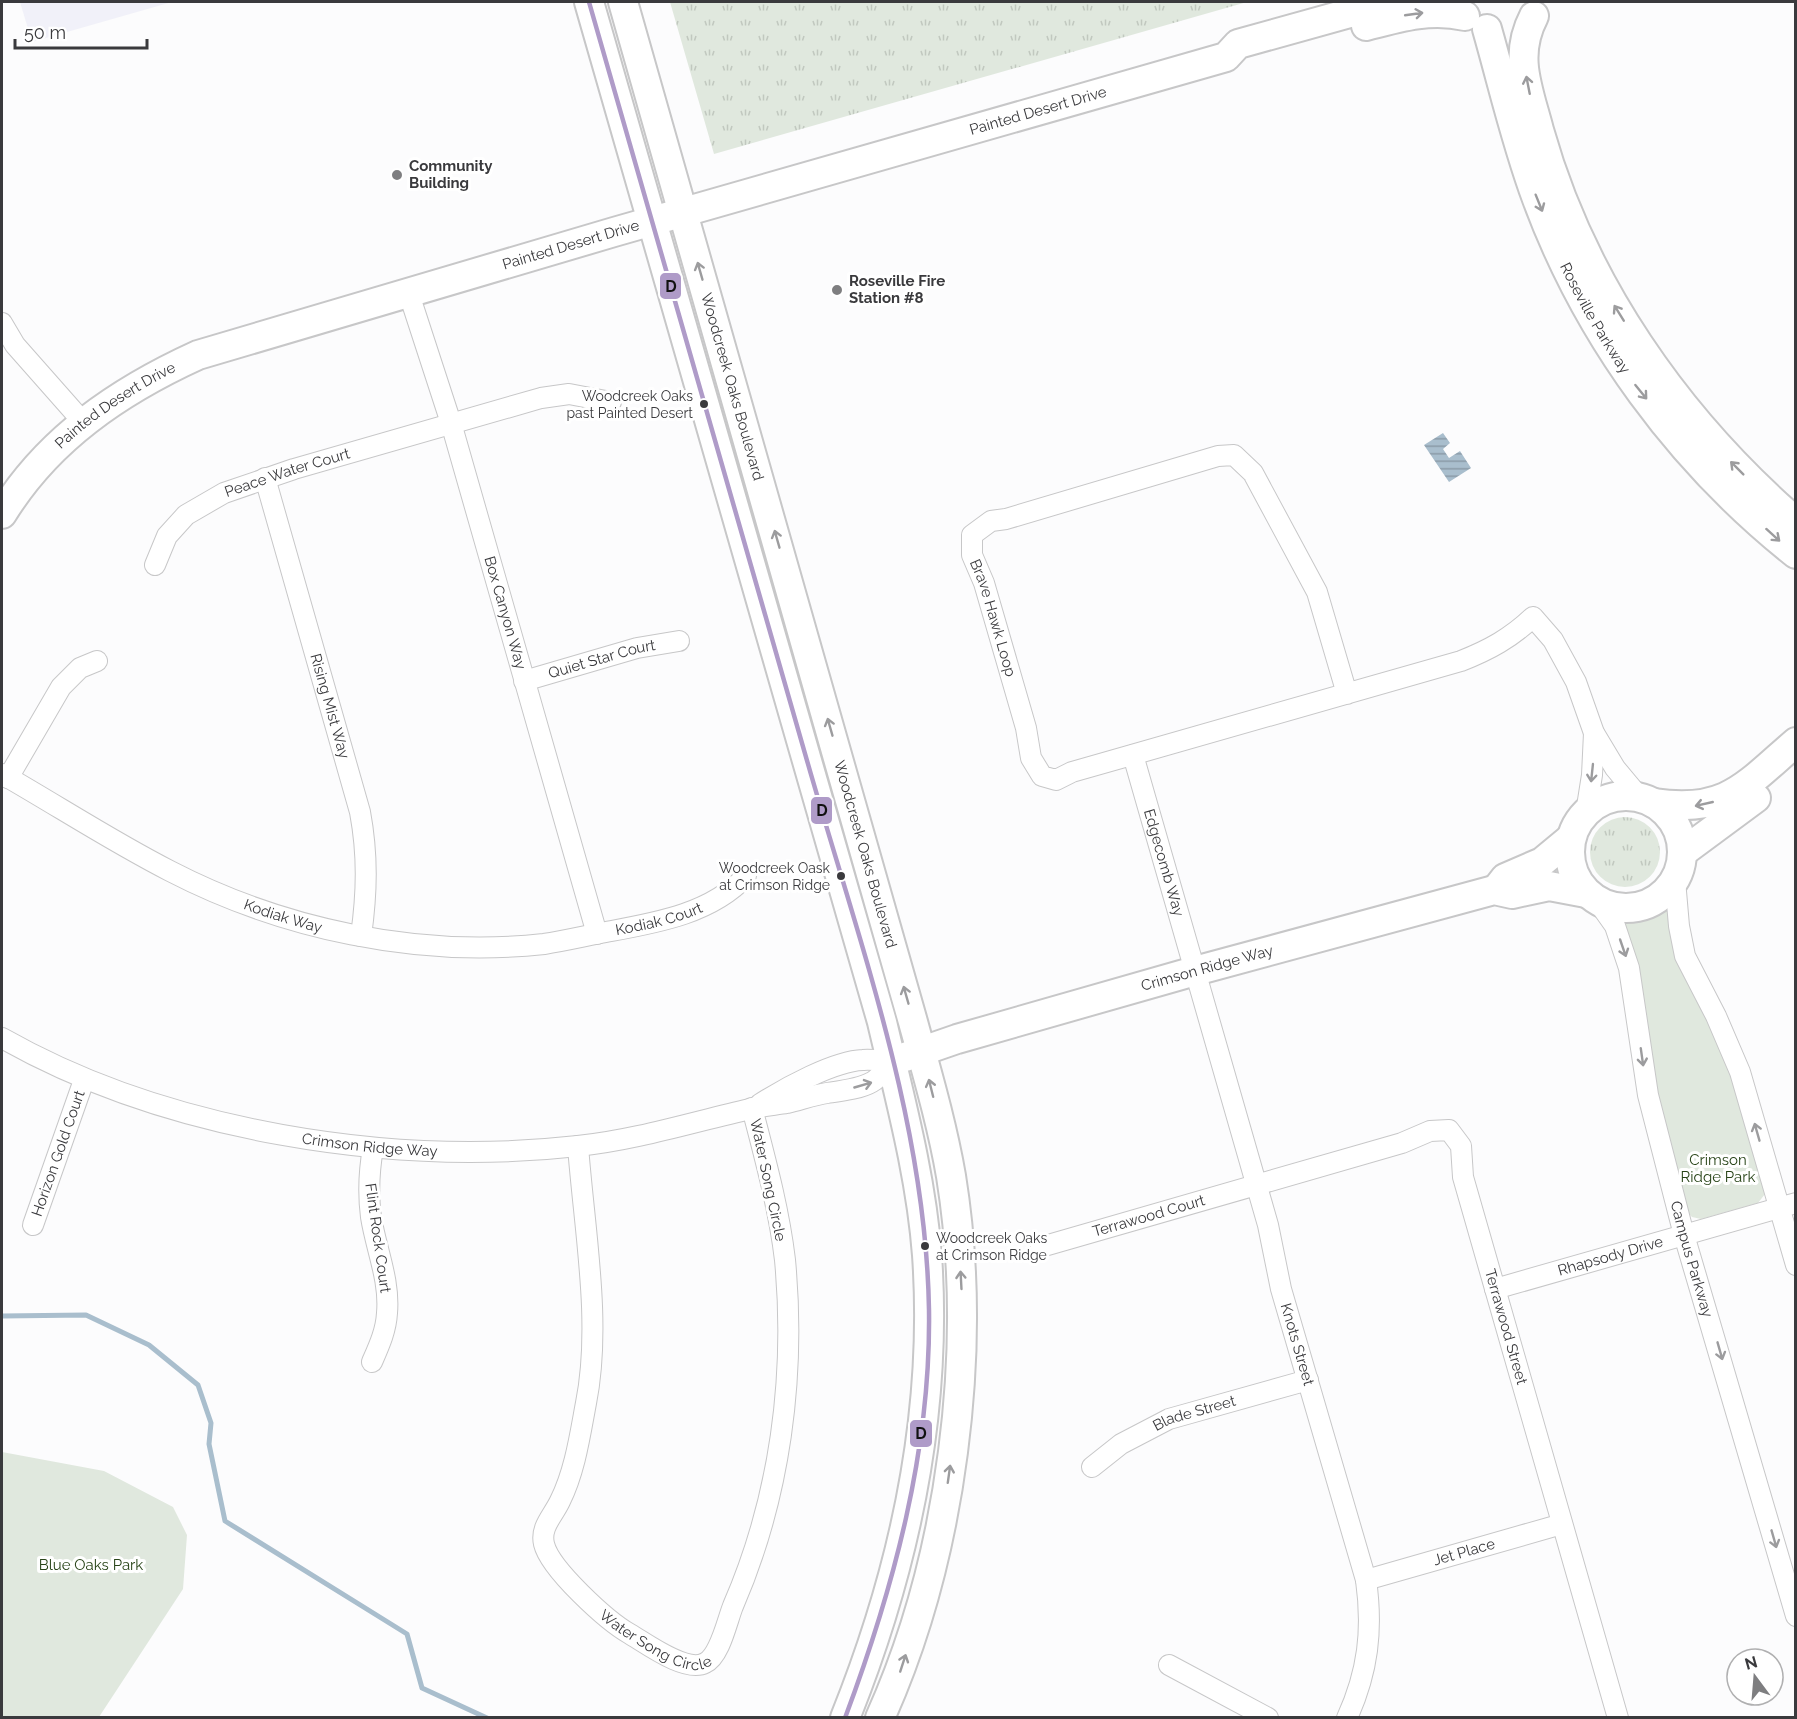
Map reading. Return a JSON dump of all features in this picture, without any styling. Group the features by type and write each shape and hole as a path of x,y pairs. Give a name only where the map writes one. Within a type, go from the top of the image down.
{"street":[{"name":"Woodcreek Oaks Boulevard","path":"589,2 892,1062 917,1176 927,1255 926,1376 914,1485 902,1544 866,1666 845,1718"},
{"name":"Woodcreek Oaks Boulevard","path":"623,2 921,1052 951,1175 963,1302 960,1380 946,1491 920,1611 897,1681 880,1718"},
{"name":"Painted Desert Drive","path":"2,514 31,475 83,422 127,391 198,356 652,221 1226,57 1238,44 1389,2"},
{"name":"Painted Desert Drive","path":"1226,57 1243,62 1404,16 1446,12 1513,28 1542,6"},
{"name":"Roseville Parkway","path":"1542,6 1524,35 1522,55 1530,97 1558,188 1587,253 1614,305 1652,365 1696,422 1747,478 1796,522"},
{"name":"Roseville Parkway","path":"1469,16 1537,200 1559,251 1594,319 1633,382 1709,476 1796,554"},
{"name":"Box Canyon Way","path":"409,294 451,423 597,934"},
{"path":"3,329 83,422"},
{"name":"Peace Water Court","path":"155,566 167,536 186,515 224,493 264,478 541,398 569,394 611,402"},
{"name":"Brave Hawk Loop","path":"1347,693 1317,592 1253,473 1234,455 1218,456 1017,516 992,521 972,535 972,555 984,583 1026,728 1031,758 1042,776 1056,780 1072,772 1461,661 1492,649 1515,634 1533,617 1553,640 1576,682 1594,733"},
{"name":"Rising Mist Way","path":"264,478 360,812 367,852 366,901 361,936"},
{"name":"Quiet Star Court","path":"524,681 637,648 679,641"},
{"path":"5,776 61,687 80,668 97,661"},
{"path":"1594,733 1615,768 1675,824 1683,852 1675,880 1679,926 1685,956 1720,1024 1740,1072 1787,1206 1796,1265"},
{"path":"1586,813 1592,775 1594,733"},
{"path":"1675,880 1661,896 1641,907 1612,907 1592,897 1571,868 1571,838 1576,825 1586,813 1611,798 1647,800 1683,807 1725,799 1747,786 1796,742"},
{"name":"Edgecomb Way","path":"1133,755 1195,971"},
{"path":"1683,852 1796,767"},
{"name":"Kodiak Way","path":"5,776 170,871 214,891 246,905 361,936 473,946 543,944 597,934"},
{"name":"Crimson Ridge Way","path":"1494,890 1505,878 1542,862 1571,838"},
{"name":"Kodiak Court","path":"597,934 640,926 708,905 732,892 746,876"},
{"name":"Crimson Ridge Way","path":"2,1038 84,1080 220,1121 295,1138 373,1148 498,1151 578,1146 677,1128 752,1108 824,1083 862,1059 892,1062 957,1039 1195,971 1494,890 1512,894 1549,886 1592,897"},
{"name":"Campus Parkway","path":"1592,897 1615,926 1629,968 1648,1095 1684,1235 1796,1616"},
{"name":"Knots Street","path":"1195,971 1256,1184 1281,1288 1366,1580 1371,1612 1368,1651 1359,1689 1347,1718"},
{"name":"Horizon Gold Court","path":"33,1225 84,1080"},
{"name":"Water Song Circle","path":"578,1146 590,1296 591,1349 587,1399 575,1456 560,1501 545,1524 543,1542 549,1557 591,1606 619,1628 685,1665 704,1664 717,1653 724,1628 746,1578 769,1505 783,1428 788,1343 784,1259 770,1181 752,1108"},
{"name":"Terrawood Street","path":"1256,1184 1402,1143 1430,1131 1449,1130 1461,1146 1463,1177 1618,1718"},
{"name":"Flint Rock Court","path":"372,1362 383,1337 387,1313 386,1282 371,1217 368,1176 373,1148"},
{"name":"Terrawood Court","path":"1041,1247 1256,1184"},
{"name":"Rhapsody Drive","path":"1495,1289 1787,1206"},
{"name":"Blade Street","path":"1092,1467 1121,1444 1169,1419 1308,1380"},
{"name":"Jet Place","path":"1366,1580 1562,1524"},
{"path":"1169,1665 1268,1718"}],"shaded area":[{"path":"20,2 172,2 32,42"}],"green space":[{"path":"670,2 1247,2 714,154"},
{"path":"1625,817 1638,820 1650,827 1657,839 1660,852 1657,865 1650,877 1638,884 1625,887 1612,884 1600,877 1593,865 1590,852 1593,839 1600,827 1612,820"},
{"name":"Crimson Ridge Park","path":"1668,903 1726,1056 1765,1194 1758,1203 1701,1219 1692,1217 1688,1213 1657,1105 1623,921 1623,919 1648,914"},
{"name":"Blue Oaks Park","path":"2,1452 104,1471 173,1507 187,1535 183,1589 99,1717 2,1717"}],"water":[{"path":"1443,433 1450,443 1443,449 1449,458 1460,451 1471,468 1449,482 1424,445"}],"waterway":[{"path":"2,1316 86,1315 149,1345 198,1385 211,1423 209,1444 225,1521 407,1634 422,1688 487,1718"}],"transit line":[{"name":"D","path":"589,2 868,966 903,1102 916,1171 925,1240 929,1310 924,1414 916,1466 894,1568 863,1669 845,1718"}],"place":[{"name":"Community Building","path":"397,175"},
{"name":"Roseville Fire Station #8","path":"837,290"},
{"name":"Woodcreek Oaks past Painted Desert","path":"704,404"},
{"name":"Woodcreek Oask at Crimson Ridge","path":"841,876"},
{"name":"Woodcreek Oaks at Crimson Ridge","path":"925,1246"}]}
